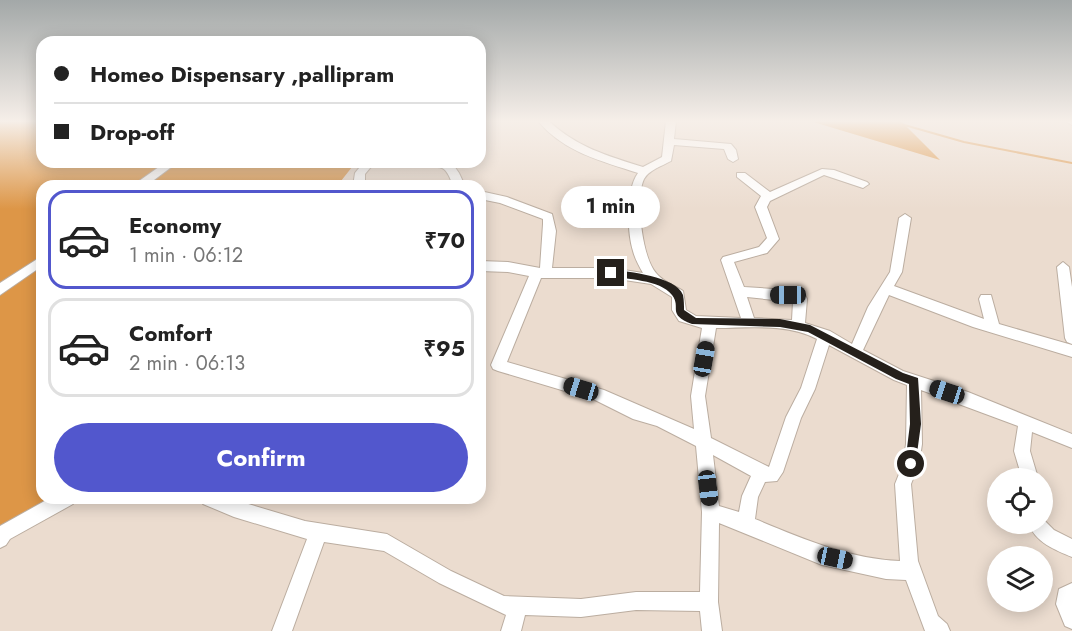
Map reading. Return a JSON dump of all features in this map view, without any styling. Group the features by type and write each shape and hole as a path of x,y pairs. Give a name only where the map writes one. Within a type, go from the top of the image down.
{"street":[{"path":"581,150 592,157 644,171"},
{"path":"652,279 644,266 637,240 635,193 638,180 644,171 667,159 668,150"},
{"path":"731,150 733,159"},
{"path":"147,180 164,168"},
{"path":"749,323 727,260 763,250 773,239 761,207 762,201 822,172 830,172 863,184"},
{"path":"741,175 769,197"},
{"path":"486,196 503,200 548,218 550,226 542,273 527,292 498,365 598,395 638,414 660,420 749,465 761,474 771,475 775,472 794,417 808,389 825,335"},
{"path":"855,351 861,343 875,307 896,272 905,218"},
{"path":"0,290 36,264"},
{"path":"486,266 508,267 542,273 611,273 652,279 678,295 680,311 684,317 695,322 780,323 798,326 825,335 899,376 1072,441"},
{"path":"1063,267 1072,338"},
{"path":"887,289 994,327 1072,351"},
{"path":"739,292 797,297 800,299 798,326"},
{"path":"986,299 994,327"},
{"path":"710,323 698,396 711,512 709,602 712,631"},
{"path":"914,381 914,444 911,464 903,484 911,571 930,622 940,631"},
{"path":"1025,468 1021,440 1027,423"},
{"path":"745,525 750,496 761,474"},
{"path":"0,539 4,533 56,504"},
{"path":"223,504 319,533 387,543 445,577 503,605 581,608 636,601 709,602"},
{"path":"711,512 822,556 886,570 911,571"},
{"path":"282,631 319,533"},
{"path":"1046,534 1070,548"},
{"path":"1072,592 1066,596 1065,604 1072,619"},
{"path":"511,631 518,606"}],"shaded area":[{"path":"0,150 36,150 36,168 351,168 342,180 36,180 36,504 44,504 0,529"},
{"path":"908,150 930,150 940,160"}],"waterway":[{"path":"1007,150 1072,163"}],"route":[{"path":"611,273 652,279 674,291 678,295 680,311 684,317 695,322 780,323 810,329 899,376 914,381 916,406 911,464"}]}
